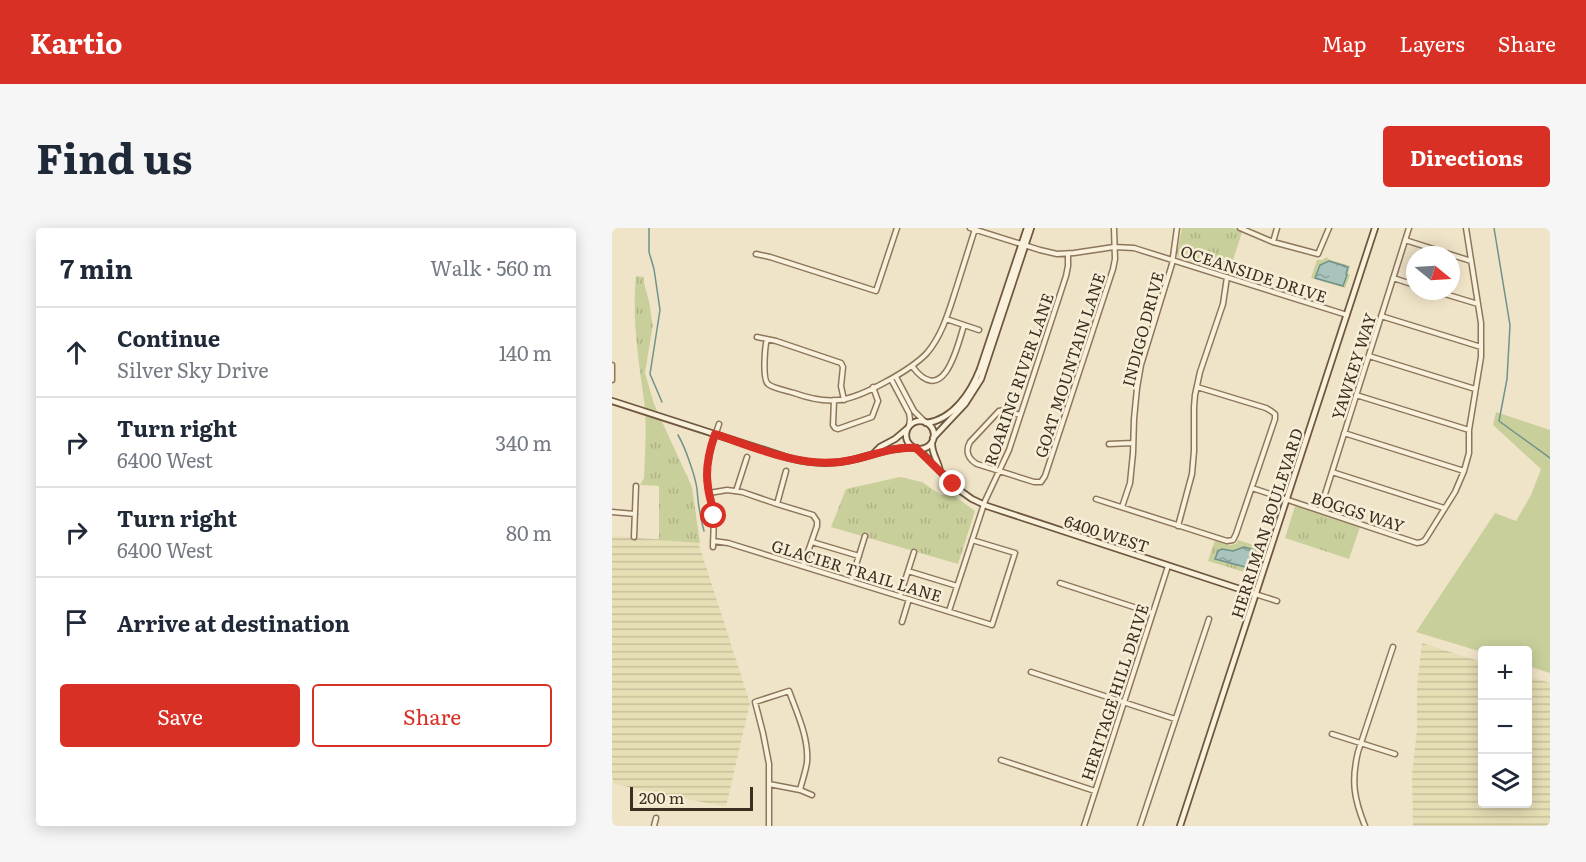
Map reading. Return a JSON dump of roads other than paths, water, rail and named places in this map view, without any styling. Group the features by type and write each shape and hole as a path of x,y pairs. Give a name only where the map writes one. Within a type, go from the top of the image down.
{"street":[{"path":"756,255 770,257 876,291 897,228"},
{"path":"612,401 789,458 813,463 843,462 899,448 925,447 965,404 981,379 1024,245 1027,228"},
{"path":"874,453 916,422 939,420 964,399 975,382 1031,228"},
{"name":"GOAT MOUNTAIN LANE","path":"1020,415 1004,410 997,412 970,442 968,454 973,462 1041,482 1045,478 1113,269 1114,228"},
{"name":"INDIGO DRIVE","path":"1122,507 1130,483 1134,419 1141,365 1173,260 1177,228"},
{"path":"1240,228 1273,242 1318,254 1329,228"},
{"path":"1273,242 1277,228"},
{"name":"HERRIMAN BOULEVARD","path":"1180,826 1375,228"},
{"name":"YAWKEY WAY","path":"1320,510 1409,228"},
{"path":"1332,472 1444,508 1454,494 1469,453 1469,429 1481,347 1481,323 1466,228"},
{"path":"767,339 765,380 768,384 813,399 844,400 894,378 912,366 932,346 941,332 973,229"},
{"name":"OCEANSIDE DRIVE","path":"973,229 1052,253 1068,254 1114,247 1134,248 1347,315"},
{"path":"1405,240 1471,261"},
{"name":"ROARING RIVER LANE","path":"949,611 984,505 1009,450 1066,276 1068,254"},
{"path":"1178,526 1192,474 1194,407 1197,387 1223,304 1227,277"},
{"path":"1393,278 1406,282"},
{"path":"1460,299 1478,304"},
{"path":"1381,316 1481,347"},
{"path":"946,320 980,330"},
{"path":"912,366 923,378 941,379 954,358 964,325"},
{"path":"757,337 841,363 843,367 841,386 844,400"},
{"path":"1369,356 1475,389"},
{"path":"612,365 612,380"},
{"path":"894,378 914,411 932,428 932,451 940,471"},
{"path":"894,378 909,413 910,419 906,435 911,445 916,448"},
{"path":"834,400 833,425 839,428 872,417 878,401 873,387"},
{"path":"1096,500 1227,541 1233,540 1275,414 1266,408 1197,387"},
{"path":"1356,395 1469,429"},
{"path":"713,547 714,516 707,480 707,465 718,424"},
{"path":"1344,433 1464,471"},
{"path":"1109,444 1133,443"},
{"name":"6400 WEST","path":"916,448 958,489 984,505 1277,601"},
{"path":"736,491 747,458"},
{"path":"777,504 786,471"},
{"path":"634,537 636,486"},
{"name":"BOGGS WAY","path":"1252,488 1417,543 1426,538 1444,508"},
{"path":"709,493 736,491 813,515 818,520 818,526 803,566"},
{"path":"612,512 635,514"},
{"path":"851,581 865,536"},
{"name":"GLACIER TRAIL LANE","path":"713,541 726,542 992,625 1015,553 972,540"},
{"path":"812,542 859,556"},
{"path":"900,596 914,552"},
{"name":"HERITAGE HILL DRIVE","path":"1084,826 1168,566"},
{"path":"908,571 957,586"},
{"path":"1060,583 1152,613"},
{"path":"902,622 909,599"},
{"path":"1140,826 1209,619"},
{"path":"1365,826 1354,793 1355,765 1393,647"},
{"path":"1031,672 1175,719"},
{"path":"769,826 769,764 754,702 789,691 800,721 807,751 807,762 800,790"},
{"path":"1332,734 1395,754"},
{"path":"1001,760 1095,792"},
{"path":"769,784 800,790 812,795"},
{"path":"654,826 656,818"}],"water":[{"path":"1329,261 1348,267 1343,286 1315,278 1320,265"},
{"path":"1244,547 1255,551 1249,568 1215,559 1218,551 1222,549 1233,551"}],"waterway":[{"path":"649,228 649,252 660,310 650,374 662,402"},
{"path":"1494,228 1510,325 1507,379 1499,421 1550,458"},
{"path":"678,435 694,476 704,531"}]}
